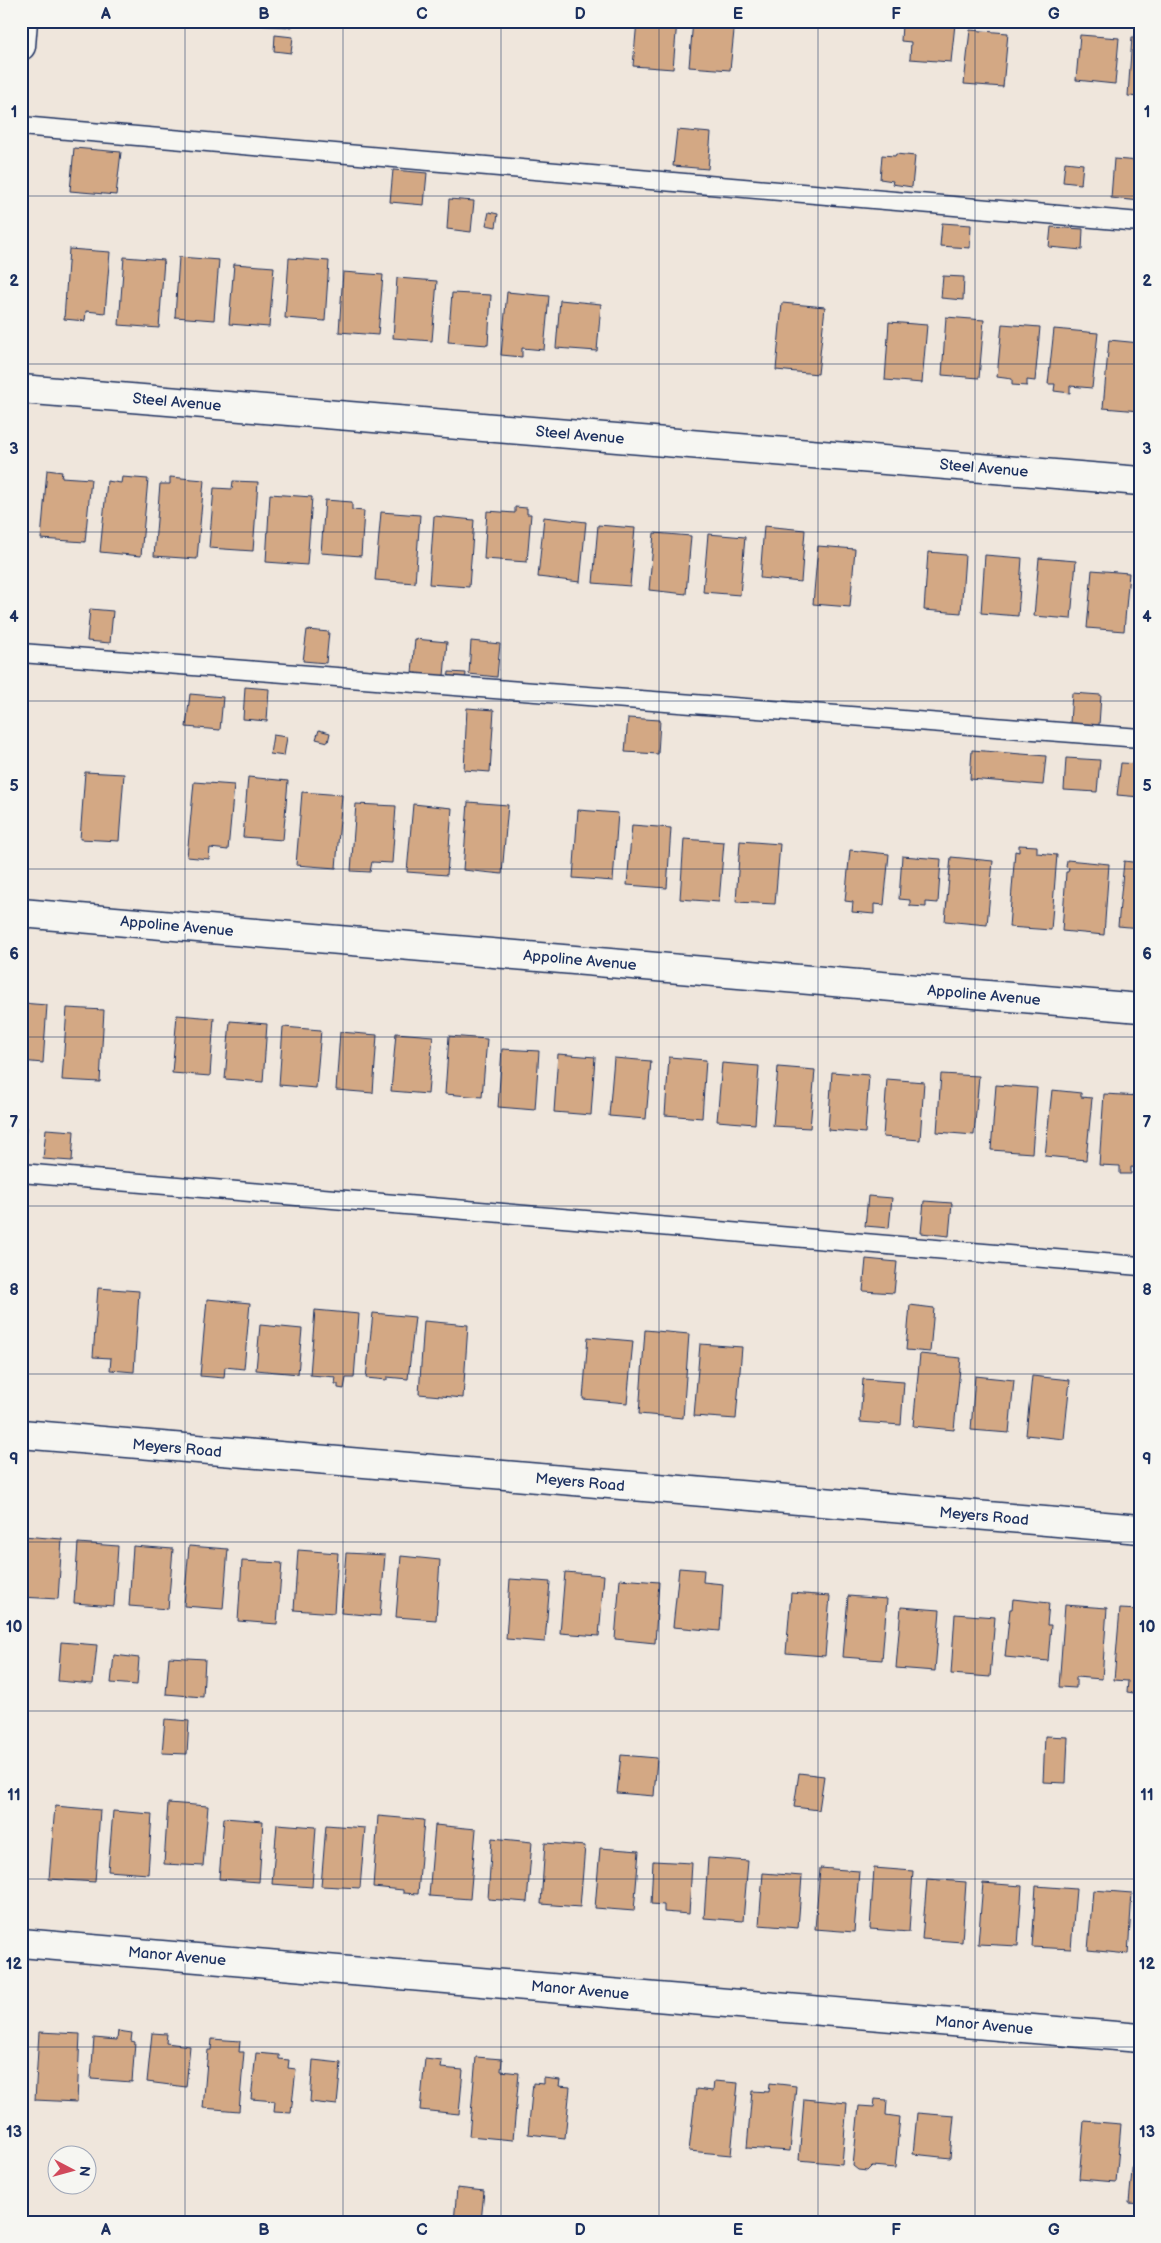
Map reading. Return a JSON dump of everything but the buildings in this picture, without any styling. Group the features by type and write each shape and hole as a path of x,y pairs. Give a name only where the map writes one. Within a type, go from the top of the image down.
{"street":[{"path":"21,46 23,21"},
{"name":"Steel Avenue","path":"21,389 1140,481"},
{"name":"Appoline Avenue","path":"21,913 1140,1008"},
{"name":"Meyers Road","path":"21,1434 1140,1529"},
{"name":"Manor Avenue","path":"21,1943 1140,2038"}],"lane":[{"path":"21,126 1140,222"},
{"path":"21,653 1140,738"},
{"path":"21,1173 1140,1266"}]}
